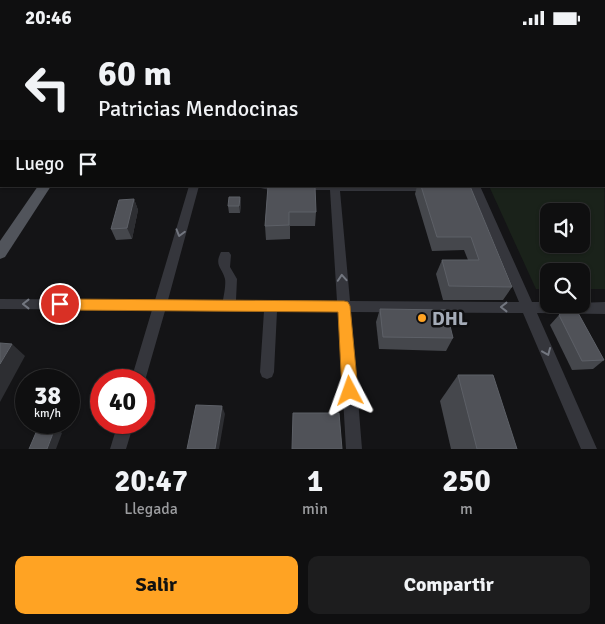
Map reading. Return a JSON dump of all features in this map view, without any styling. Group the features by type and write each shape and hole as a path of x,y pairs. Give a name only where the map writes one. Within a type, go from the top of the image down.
{"main road":[{"path":"0,253 44,187"}],"street":[{"path":"141,369 194,187"},
{"path":"354,449 335,187 446,188"},
{"path":"473,188 528,307 589,449"},
{"path":"225,255 224,267 231,279 229,305"},
{"path":"0,304 605,308"},
{"path":"267,373 271,306"},
{"path":"118,449 123,434"}],"shaded area":[{"path":"489,187 604,187 605,289 590,289 590,263 540,263 540,289 536,289"}],"building":[{"path":"268,187 315,187 316,212 289,212 289,225 265,226"},
{"path":"421,187 470,187 512,287 449,286 442,260 479,260 471,237 437,237"},
{"path":"229,197 240,197 239,206 228,206"},
{"path":"134,199 127,228 111,229 119,200"},
{"path":"380,309 446,310 453,338 383,337"},
{"path":"562,313 578,313 604,360 582,361 559,315"},
{"path":"0,343 12,344 0,364"},
{"path":"458,375 493,375 517,449 477,449"},
{"path":"196,405 222,406 215,449 187,449"},
{"path":"293,413 339,413 342,449 292,449"},
{"path":"35,434 53,434 47,449 29,449"}],"place":[{"name":"DHL","path":"422,318"}],"route":[{"path":"60,304 344,306 350,391"}]}
